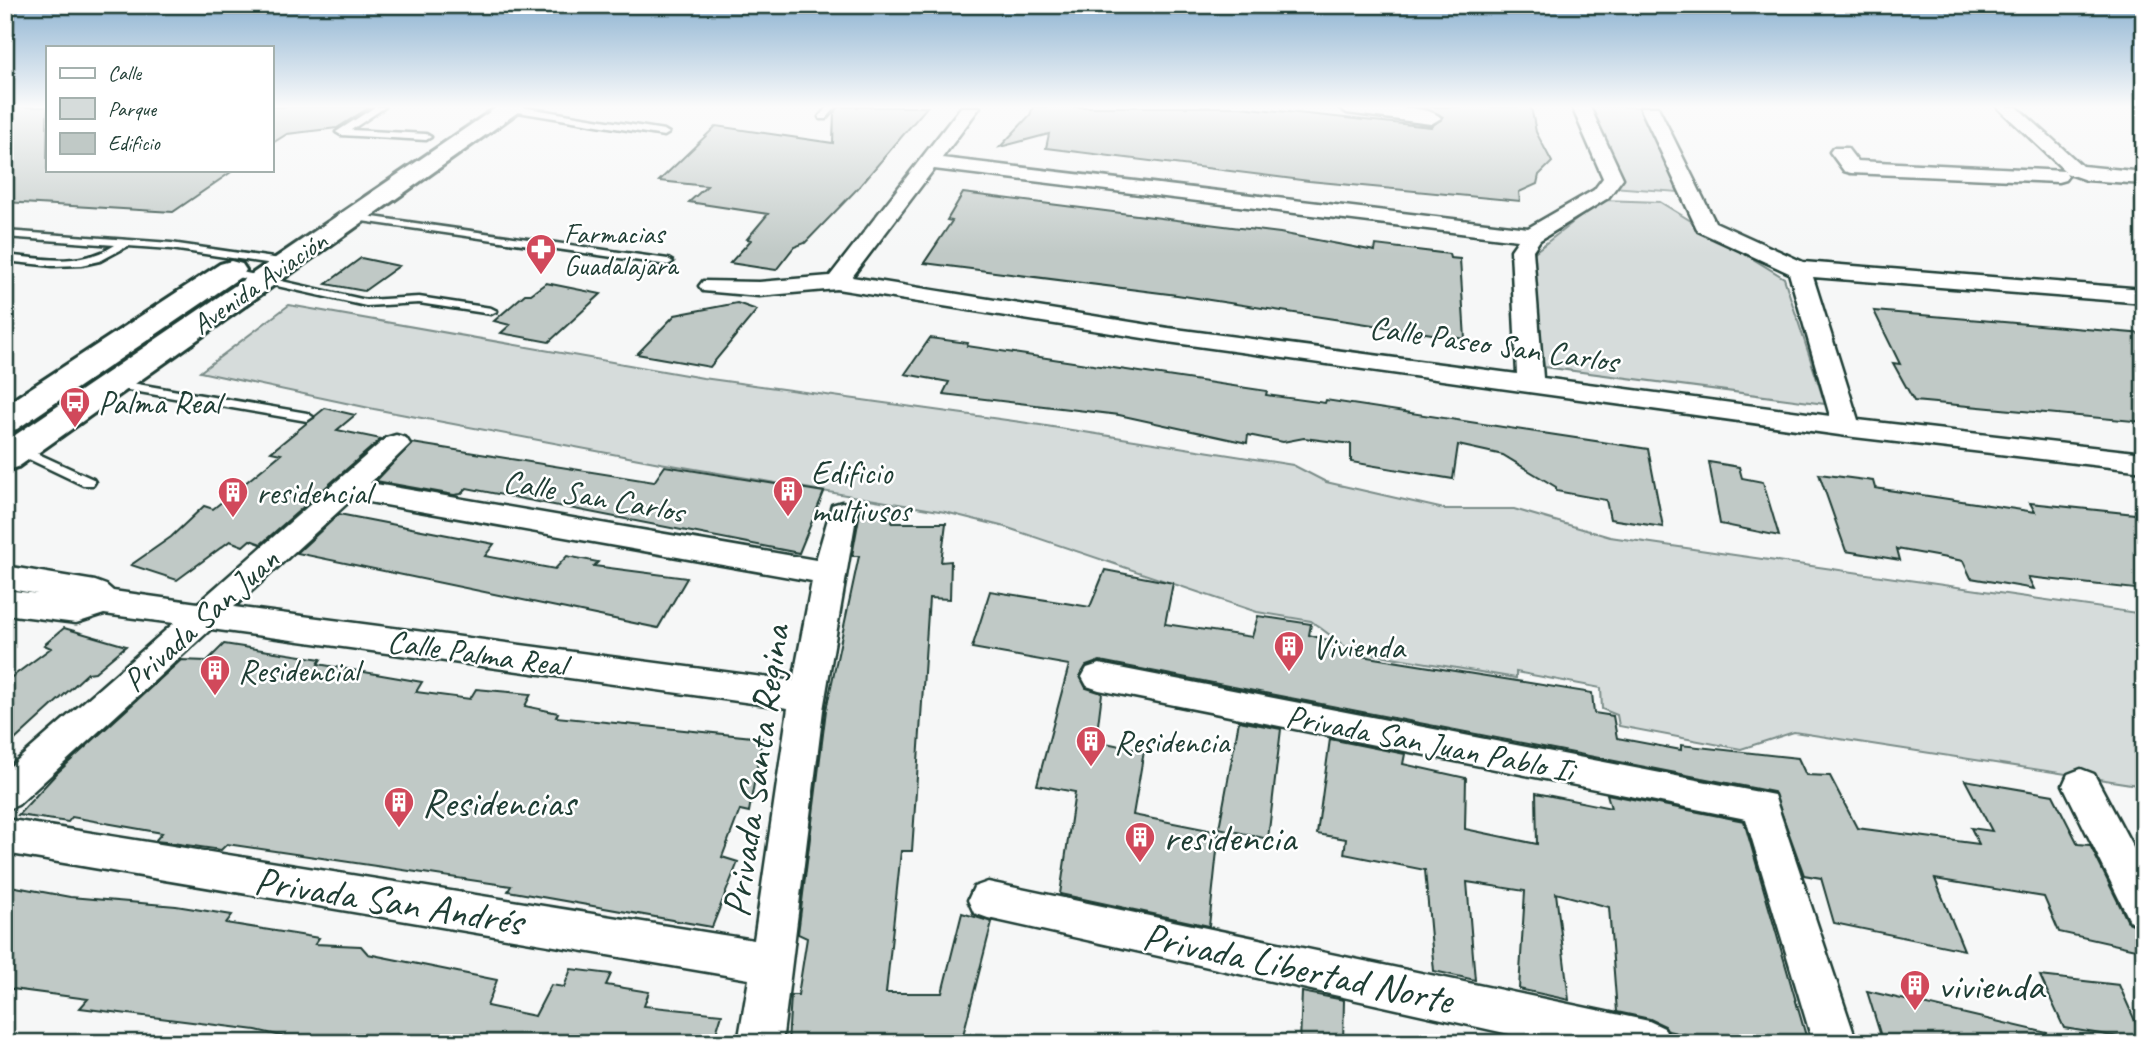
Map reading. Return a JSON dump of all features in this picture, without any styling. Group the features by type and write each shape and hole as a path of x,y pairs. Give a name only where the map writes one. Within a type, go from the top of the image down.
{"main road":[{"name":"Avenida Aviación","path":"14,460 57,422 113,384 257,267 401,156"},
{"name":"Avenida Aviación","path":"5,421 257,267 352,217 441,156"}],"street":[{"path":"837,282 936,156"},
{"path":"1530,383 1522,250 1532,235 1601,194 1613,178 1603,156"},
{"path":"1672,156 1706,226 1799,269 2144,296"},
{"path":"1843,156 1851,167 2058,176 2037,156"},
{"path":"2057,156 2075,170 2086,174 2144,178"},
{"path":"931,163 1532,235"},
{"path":"1799,269 1847,427"},
{"name":"Calle Paseo San Carlos","path":"711,286 759,289 837,282 1168,335 1847,427 2144,462"},
{"name":"Privada San Juan","path":"5,794 396,444"},
{"name":"Calle San Carlos","path":"348,489 828,573"},
{"name":"Privada Santa Regina","path":"760,1043 808,697 828,573 842,512"},
{"name":"Calle Palma Real","path":"5,577 95,593 104,602"},
{"name":"Calle Palma Real","path":"5,602 76,611 104,602 808,697"},
{"name":"Privada San Juan Pablo Ii","path":"1099,677 1761,806 1835,1043"},
{"path":"2081,785 2144,908"},
{"name":"Privada San Andrés","path":"5,836 773,963"},
{"name":"Privada Libertad Norte","path":"988,900 1649,1043"}],"lane":[{"path":"352,217 668,262"},
{"path":"5,234 125,243 257,267 366,303 419,300 491,311"},
{"path":"5,258 83,264 98,260 125,243"},
{"path":"113,384 307,418"},
{"path":"14,460 88,482"}],"green space":[{"path":"1609,156 1663,156 1678,192 1611,187 1619,178"},
{"path":"1602,200 1660,202 1784,278 1825,404 1544,367 1528,257"},
{"path":"289,305 703,378 1021,422 1293,465 1326,482 1444,509 1514,509 1610,537 2144,614 2144,786 1794,732 1741,749 1619,726 1617,715 1602,709 1601,688 1516,672 1516,678 1350,650 1311,621 1257,612 1005,527 945,512 660,463 374,409 200,372"}],"building":[{"path":"5,156 46,156 46,172 231,172 173,212 5,202"},
{"path":"685,156 885,156 805,243 794,247 776,270 730,263 751,240 747,239 768,214 689,202 707,186 659,181"},
{"path":"1109,156 1549,156 1552,162 1539,175 1537,184 1519,192 1520,201 1309,181"},
{"path":"963,193 1280,233 1375,251 1376,245 1449,254 1450,258 1460,259 1465,339 1177,295 924,263 952,221 947,220"},
{"path":"361,258 399,266 364,291 326,284"},
{"path":"546,283 601,294 549,342 501,333 510,325 494,321 525,294 531,294"},
{"path":"737,303 757,310 710,367 637,354 675,315"},
{"path":"1874,311 2144,334 2144,422 1914,401 1893,363 1900,364"},
{"path":"930,338 968,343 967,346 1267,391 1266,395 1325,403 1326,400 1648,449 1663,527 1610,519 1606,500 1556,491 1556,487 1503,455 1458,445 1453,479 1351,462 1351,444 1304,438 1283,442 1248,435 1247,443 1119,415 943,394 949,382 905,374"},
{"path":"325,408 355,415 337,430 381,439 261,544 250,540 243,546 230,541 177,580 131,565 171,537 204,506 213,509 281,454 271,452"},
{"path":"412,443 654,482 665,466 824,492 799,553 467,488 461,494 454,495 376,481"},
{"path":"1709,462 1739,467 1742,478 1763,482 1779,536 1720,524"},
{"path":"1819,474 1873,481 1875,488 2035,512 2030,503 2144,515 2144,590 2028,577 2034,589 1971,578 1963,561 1897,549 1900,560 1846,551"},
{"path":"857,508 894,508 892,523 946,523 941,562 951,561 950,599 929,598 912,851 901,851 886,993 942,993 962,913 992,922 961,1043 788,1043 791,995 798,995 807,938 798,934 826,710 859,556 852,556 860,512"},
{"path":"339,514 494,544 485,556 555,569 567,556 598,562 594,566 687,578 658,628 297,553"},
{"path":"1105,570 1173,583 1165,624 1252,637 1258,616 1311,624 1309,635 1335,642 1337,652 1592,693 1594,713 1613,716 1617,738 1681,750 1681,745 1798,758 1806,775 1830,776 1857,828 1979,844 1971,828 1992,831 1965,780 2053,795 2078,844 2090,845 2128,922 2140,927 2144,935 2144,951 2059,932 2044,897 1935,879 1964,950 1834,923 1821,878 1804,875 1774,792 1100,661 1086,666 1080,676 1086,688 1102,693 1096,741 1144,751 1133,815 1219,832 1209,926 1060,894 1075,792 1037,785 1069,665 972,648 990,591 1090,607"},
{"path":"64,628 126,646 95,672 88,673 5,749 5,682 51,648 44,645"},
{"path":"224,644 321,659 318,664 422,682 416,692 470,699 476,689 531,694 525,706 558,713 556,717 762,738 749,812 740,810 722,857 738,862 712,927 508,891 511,886 227,844 221,850 155,841 162,833 72,817 68,822 18,815 57,773 181,660 207,661"},
{"path":"1239,721 1281,729 1268,839 1219,828"},
{"path":"1330,739 1405,754 1403,764 1466,778 1465,829 1537,844 1536,793 1611,808 1607,794 1744,821 1808,1043 1724,1043 1668,1031 1665,1026 1650,1019 1617,1012 1609,907 1556,893 1569,1000 1519,989 1525,891 1467,882 1475,980 1434,971 1425,870 1344,854 1346,839 1317,834"},
{"path":"5,885 70,897 176,906 232,915 226,923 319,938 315,944 361,946 368,954 497,980 487,1006 535,1016 551,985 564,987 571,969 611,974 606,985 649,992 644,1006 722,1014 713,1043 311,1043 256,1030 80,1008 88,999 5,988"},
{"path":"2040,976 2119,985 2144,1041 2064,1028"},
{"name":"vivienda","path":"1867,991 2047,1033 2046,1043 1883,1043"},
{"path":"1302,992 1344,1000 1343,1043 1300,1043"}],"place":[{"name":"Farmacias Guadalajara","path":"541,276"},
{"name":"Palma Real","path":"75,429"},
{"name":"Edificio multiusos","path":"788,518"},
{"name":"residencial","path":"233,519"},
{"name":"Vivienda","path":"1289,673"},
{"name":"Residencial","path":"215,697"},
{"name":"Residencia","path":"1091,768"},
{"name":"Residencias","path":"399,829"},
{"name":"residencia","path":"1140,864"},
{"name":"vivienda","path":"1915,1012"}]}
